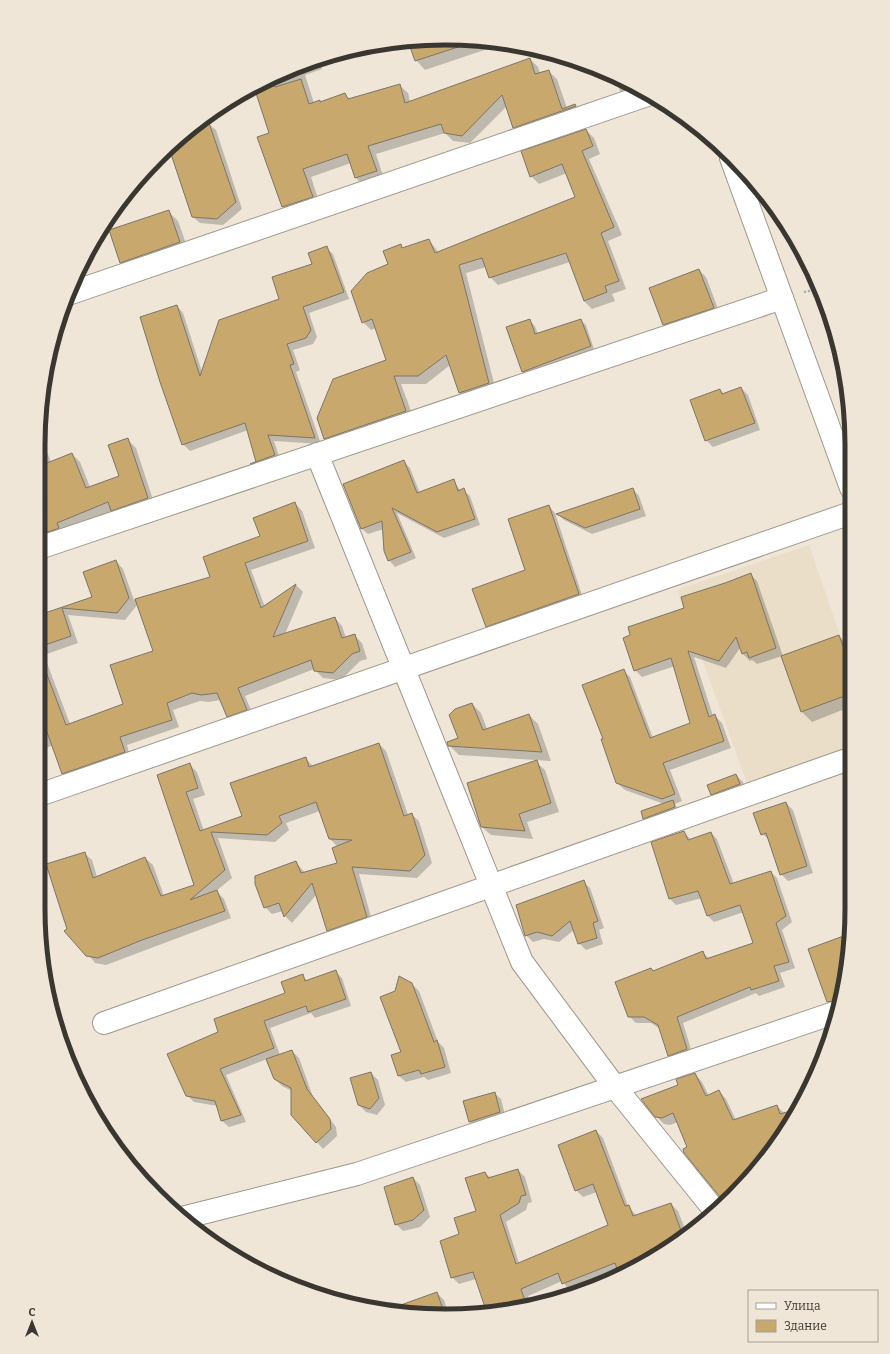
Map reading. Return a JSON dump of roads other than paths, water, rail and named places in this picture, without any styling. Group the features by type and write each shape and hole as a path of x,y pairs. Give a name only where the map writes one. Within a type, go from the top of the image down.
{"street":[{"path":"75,292 641,97"},
{"path":"735,170 845,471"},
{"path":"45,546 782,298"},
{"path":"317,454 522,962 615,1086 712,1207"},
{"path":"45,793 845,515"},
{"path":"104,1023 845,761"},
{"path":"189,1216 357,1174 831,1014"}]}
